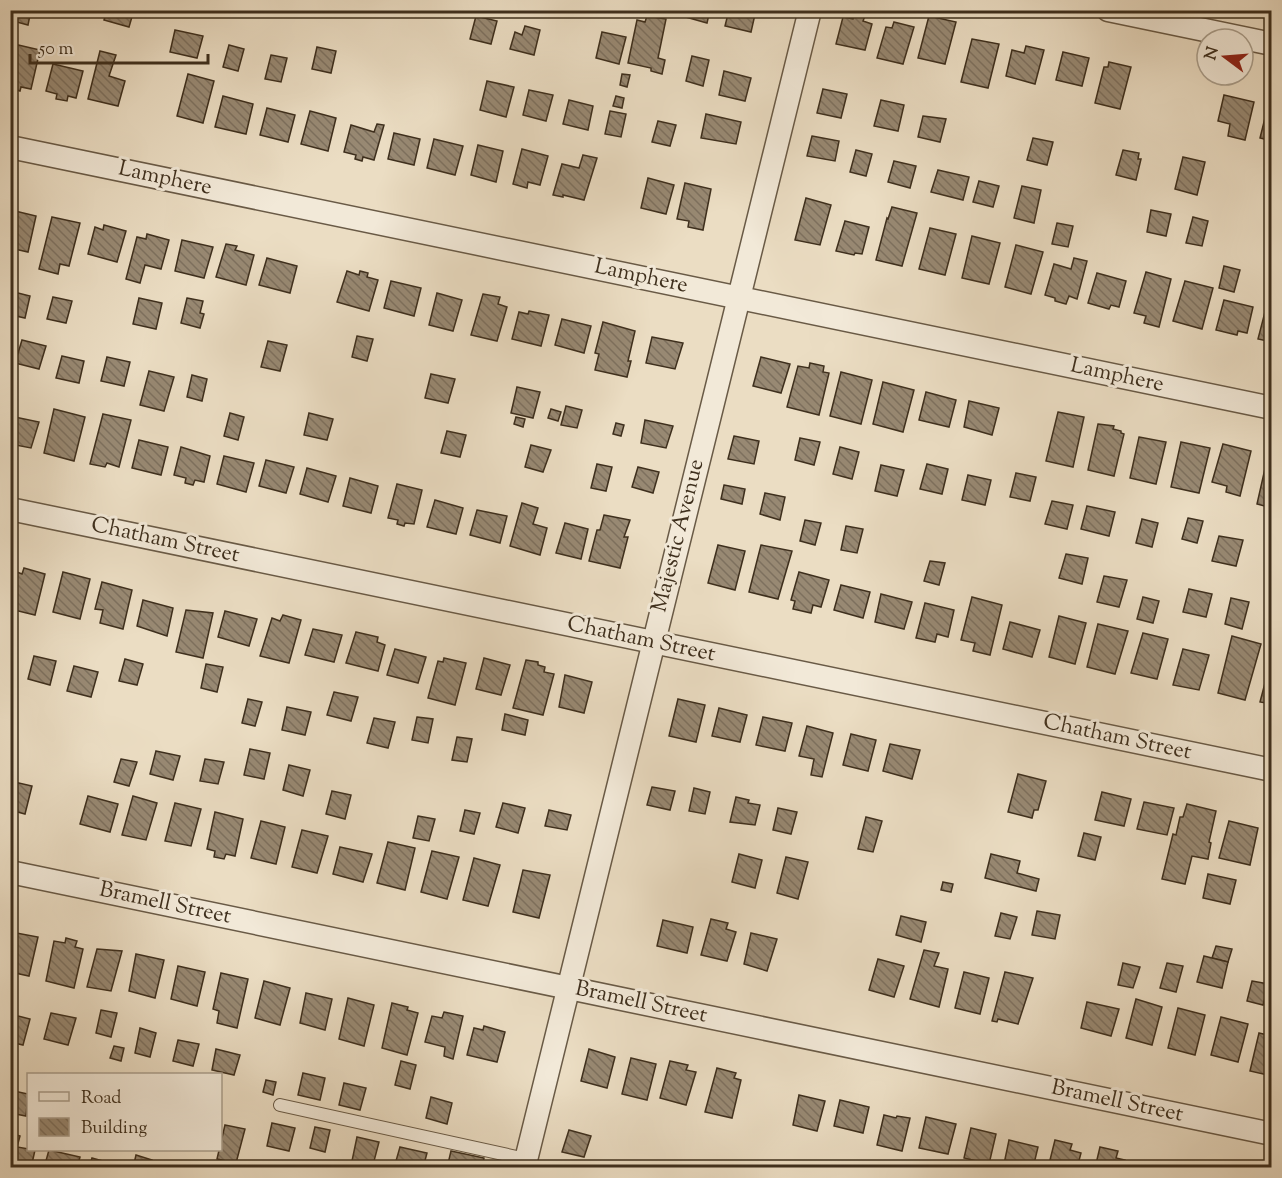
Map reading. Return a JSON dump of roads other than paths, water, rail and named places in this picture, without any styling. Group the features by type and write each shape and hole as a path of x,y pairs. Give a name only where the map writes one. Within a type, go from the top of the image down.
{"street":[{"name":"Majestic Avenue","path":"525,1163 810,10"},
{"path":"1108,10 1272,44"},
{"name":"Lamphere","path":"10,147 1272,408"},
{"name":"Chatham Street","path":"10,509 1272,770"},
{"name":"Bramell Street","path":"10,872 1272,1134"}],"lane":[{"path":"280,1105 525,1163"}]}
